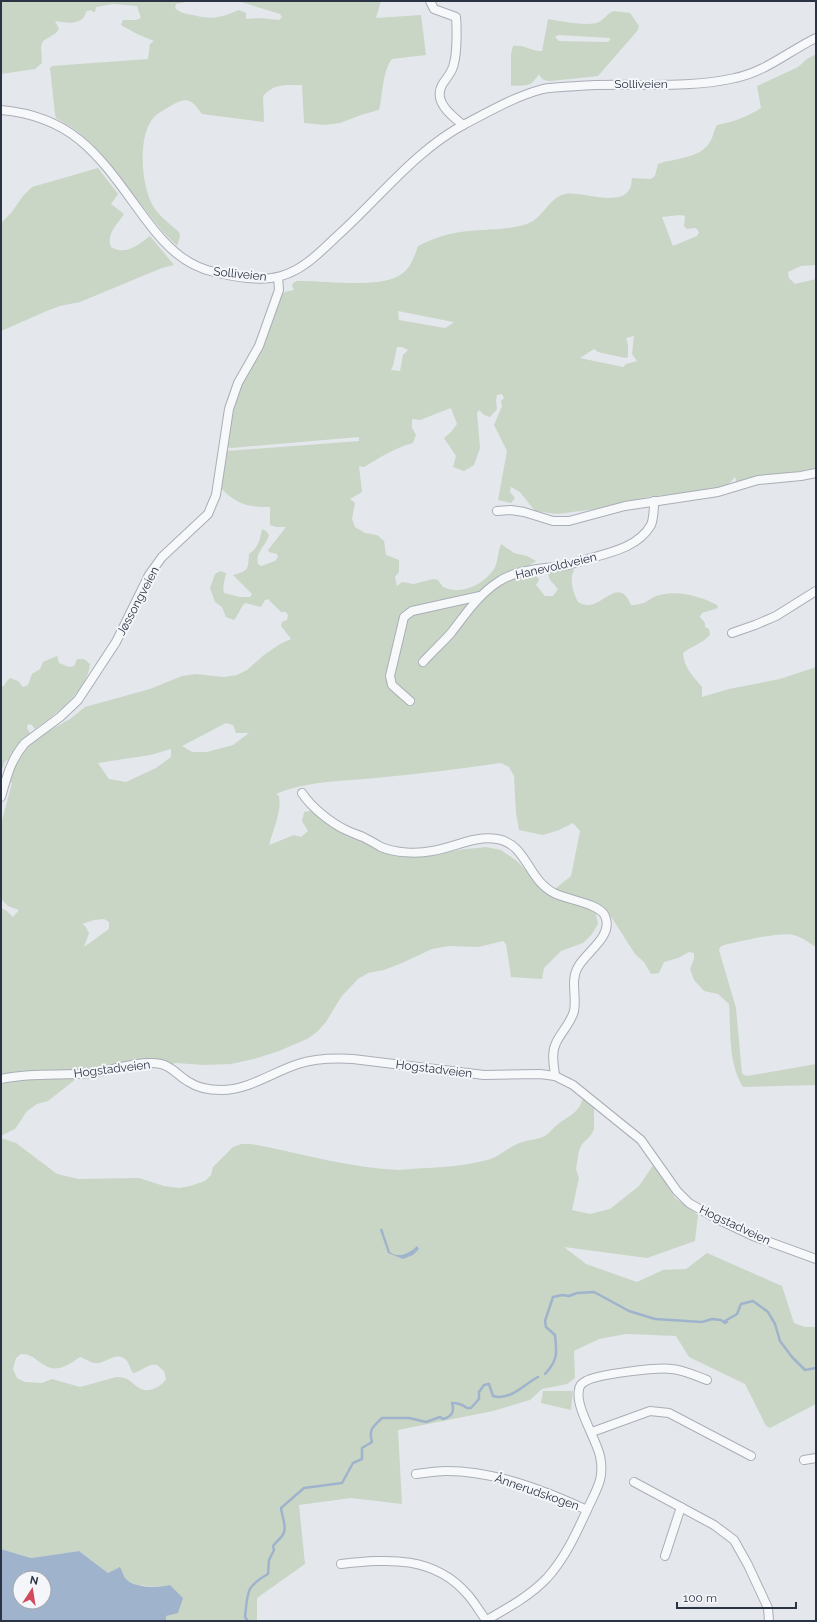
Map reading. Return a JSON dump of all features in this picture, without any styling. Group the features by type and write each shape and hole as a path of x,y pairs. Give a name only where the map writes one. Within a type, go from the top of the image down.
{"street":[{"path":"430,1 434,9 456,17 454,64 441,86 440,95 442,103 447,111 463,125"},
{"name":"Solliveien","path":"1,110 16,111 38,116 77,136 99,158 165,244 172,251 187,261 203,269 227,275 254,278 278,277 297,270 317,255 349,226 424,151 463,125 518,97 544,89 594,84 688,84 736,78 757,72 816,38"},
{"name":"Jøssongveien","path":"1,797 11,763 20,749 25,743 69,709 78,700 116,642 149,575 162,557 208,514 216,495 229,409 238,383 259,346 278,290 278,277"},
{"path":"497,511 511,510 524,512 553,521 569,521 625,506 718,492 758,480 801,476 816,472"},
{"name":"Hanevoldveien","path":"423,662 450,634 480,596 498,582 518,572 568,565 614,551 632,543 642,535 650,525 654,517 654,501"},
{"path":"732,632 755,625 776,616 816,591"},
{"name":"Hanevoldveien","path":"410,701 392,684 390,676 404,617 412,611 480,596"},
{"path":"302,794 318,811 344,830 382,847 395,851 430,852 482,838 497,839 505,842 518,850 533,875 548,890 569,899 593,906 603,912 607,926 605,933 577,967 575,978 574,1011 556,1043 553,1056 555,1076"},
{"name":"Hogstadveien","path":"1,1079 33,1075 86,1073 140,1064 156,1063 166,1065 189,1082 206,1089 222,1090 240,1087 264,1080 298,1064 314,1059 335,1058 484,1075 540,1074 555,1076 573,1085 641,1140 677,1191 689,1203 717,1219 753,1236 816,1259"},
{"name":"Ånnerudskogen","path":"340,1564 385,1561 422,1565 432,1568 458,1585 468,1595 485,1621 522,1598 547,1578 567,1551 577,1534 599,1486 602,1472 599,1451 578,1399 578,1390 582,1384 586,1381 606,1376 654,1368 673,1368 707,1380"},
{"path":"592,1432 650,1411 660,1411 669,1413 751,1456"},
{"path":"804,1460 816,1458"},
{"name":"Ånnerudskogen","path":"416,1474 446,1471 491,1476 553,1495 587,1510"},
{"path":"634,1482 714,1525 734,1540 748,1565 768,1608 770,1621"},
{"path":"665,1556 681,1507"}],"green space":[{"path":"1,1 191,1 176,4 175,8 183,13 211,18 227,15 239,10 246,13 246,19 259,18 279,20 282,17 280,14 238,1 381,1 376,18 421,15 426,55 392,59 386,70 379,110 340,123 325,125 304,123 302,85 276,87 267,92 263,96 264,122 202,114 195,105 186,100 177,102 154,117 145,136 143,148 146,186 155,210 179,232 180,236 177,246 163,232 92,144 76,130 56,118 55,114 50,68 52,66 148,59 150,44 154,41 121,25 123,20 136,20 141,18 137,6 113,4 96,7 95,12 91,10 87,11 83,18 79,21 69,23 55,21 59,29 56,33 43,41 41,47 42,63 35,69 1,74"},
{"path":"612,12 630,13 639,26 638,30 598,76 546,81 539,74 533,82 528,85 511,86 511,54 513,46 542,51 548,19 588,24 601,21","holes":["558,35 610,38 608,42 559,41 555,37"]},
{"path":"816,54 816,265 801,266 788,272 789,278 795,284 816,279 816,468 737,483 735,477 725,488 648,497 596,509 557,514 535,511 520,492 511,487 510,492 515,498 511,503 498,500 507,451 494,425 502,406 501,401 504,398 502,394 497,395 497,409 490,417 484,415 479,410 477,413 480,448 474,465 464,471 453,467 456,456 444,438 457,424 451,408 420,420 412,419 412,428 416,435 413,443 394,450 364,467 359,466 362,492 350,499 355,503 352,519 355,527 365,533 377,535 384,541 386,555 399,560 399,572 395,577 397,586 402,582 414,584 433,579 438,580 443,587 452,590 461,590 473,586 485,579 493,570 496,565 501,544 514,553 527,556 536,561 527,567 524,575 535,573 539,580 536,585 545,596 553,596 558,589 550,580 548,574 552,570 571,567 574,570 572,586 578,602 585,605 593,604 611,594 616,593 621,593 626,597 631,605 637,605 660,595 675,593 703,599 717,605 718,608 702,613 700,617 705,623 705,627 709,629 710,635 683,653 687,667 702,687 702,697 729,689 780,679 816,667 816,947 800,937 780,934 724,945 720,947 719,950 736,1008 742,1074 747,1076 816,1064 816,1085 743,1087 735,1068 731,1047 729,1004 718,994 704,991 694,980 690,969 694,959 694,953 689,952 678,958 664,962 659,973 651,974 644,962 635,954 612,918 601,910 596,915 598,924 592,934 583,943 561,951 544,968 542,979 511,977 506,944 503,941 478,947 449,946 432,949 384,970 368,973 358,979 341,997 326,1022 317,1032 307,1039 279,1051 231,1064 204,1065 176,1063 164,1066 155,1063 81,1075 48,1101 37,1104 27,1111 15,1129 1,1136 1,908 13,917 19,910 8,906 1,899 1,824 12,783 9,782 13,768 22,751 40,736 70,719 85,707 150,689 182,676 195,674 224,677 237,675 247,670 264,655 280,644 291,639 281,626 282,622 287,620 288,615 286,612 281,612 268,599 265,600 261,607 245,603 234,620 226,617 222,607 215,602 210,588 215,574 220,571 226,573 223,586 224,593 240,597 250,597 252,594 233,575 247,569 249,554 255,549 262,529 269,535 259,552 257,560 258,564 261,566 275,561 278,557 277,554 269,552 268,550 286,527 276,527 270,525 270,507 243,504 231,497 220,487 226,451 359,441 359,437 231,448 226,447 235,402 280,297 285,292 294,290 292,286 293,283 297,281 368,283 394,278 408,268 418,246 428,241 455,233 518,227 533,221 556,198 565,194 609,198 624,195 631,186 632,178 651,179 655,176 658,164 693,155 706,148 717,125 740,119 761,108 757,86 798,67 807,59","holes":["680,215 685,216 684,226 687,229 696,228 699,232 697,236 673,246 662,217","398,311 453,322 445,328 399,320","634,336 632,354 637,361 626,364 623,367 580,358 594,349 598,352 625,358 628,357 628,345 626,338","397,347 402,347 408,350 403,355 400,371 391,370","226,723 233,725 236,733 249,733 233,745 207,752 192,752 182,746","171,749 171,757 156,768 126,782 109,779 98,763 150,755","501,763 509,767 514,776 516,813 519,830 543,835 559,830 573,823 580,831 571,876 556,888 545,890 517,861 501,850 486,847 447,851 393,851 311,811 304,812 302,821 308,831 301,837 294,835 269,845 277,820 280,802 279,796 276,794 300,786 312,784 407,775","104,919 109,922 109,929 84,947 89,933 82,924 94,920"]},
{"path":"98,168 118,194 111,204 124,214 111,234 111,247 127,250 136,246 150,236 174,265 162,268 80,302 49,310 1,331 1,223 32,187"},
{"path":"57,656 59,663 69,667 74,666 77,659 84,659 90,664 84,683 70,701 35,729 32,725 28,724 27,728 30,733 21,741 8,760 5,761 1,772 1,686 4,686 10,678 18,681 23,687 28,685 32,674 40,669 43,662"},
{"path":"583,1097 594,1106 594,1129 591,1135 582,1144 579,1151 576,1169 579,1178 572,1210 590,1214 610,1209 639,1186 654,1164 675,1198 698,1215 695,1241 647,1258 564,1247 586,1264 637,1282 663,1270 686,1269 707,1253 782,1286 794,1323 805,1327 816,1327 816,1404 770,1428 766,1426 745,1384 689,1357 676,1336 626,1334 599,1339 574,1351 575,1378 567,1384 542,1389 530,1400 493,1411 398,1430 402,1504 351,1498 299,1505 305,1564 257,1598 257,1621 166,1621 163,1587 137,1585 108,1573 79,1551 31,1558 1,1549 1,1138 16,1143 57,1174 78,1179 139,1178 164,1186 179,1188 205,1181 211,1175 213,1167 233,1147 241,1144 251,1144 343,1163 381,1169 399,1170 476,1163 495,1157 520,1143 543,1137 573,1114 581,1103","holes":["21,1354 27,1355 51,1368 65,1366 80,1357 96,1363 120,1357 127,1361 133,1373 147,1366 157,1365 164,1371 166,1379 159,1386 148,1390 141,1389 128,1379 121,1377 80,1387 52,1379 42,1383 25,1382 17,1378 13,1369 16,1358"]},
{"path":"543,1391 573,1391 571,1410 541,1403"}],"water":[{"path":"382,1228 390,1252 393,1254 404,1254 417,1246 419,1249 413,1255 403,1259 388,1253 380,1230"},
{"path":"1,1549 31,1558 79,1551 108,1573 120,1567 125,1578 134,1584 140,1586 160,1587 170,1585 183,1598 178,1613 166,1616 166,1621 1,1621"}],"waterway":[{"path":"545,1374 552,1365 556,1356 555,1335 546,1327 545,1321 553,1297 594,1292 629,1311 655,1319 702,1322 712,1319 721,1320 725,1323 727,1322 725,1321 737,1314 741,1304 753,1301 768,1312 775,1324 780,1341 792,1357 805,1370 816,1368"},
{"path":"248,1621 245,1617 249,1591 255,1583 268,1574 269,1560 274,1550 273,1546 285,1530 281,1508 304,1488 342,1483 353,1463 362,1459 362,1448 372,1442 372,1428 382,1418 409,1418 426,1422 440,1417 443,1419 452,1414 452,1403 471,1408 479,1399 479,1392 484,1385 489,1384 493,1396 500,1397 517,1391 538,1377"}]}
